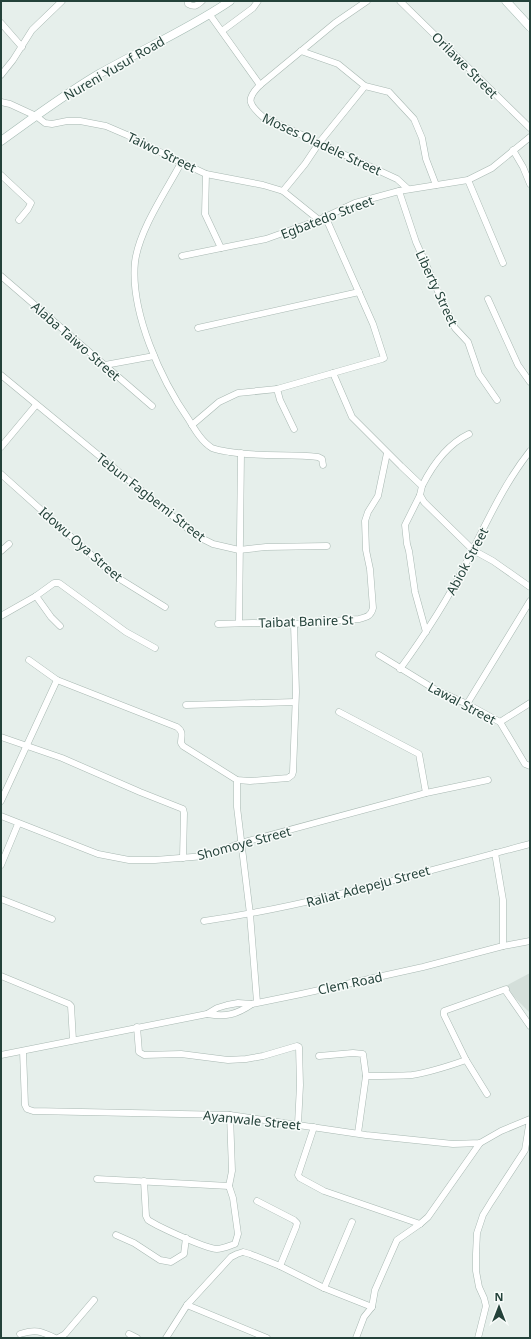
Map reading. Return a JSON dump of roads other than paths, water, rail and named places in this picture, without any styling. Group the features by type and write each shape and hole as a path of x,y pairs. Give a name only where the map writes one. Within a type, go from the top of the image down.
{"street":[{"path":"1,75 22,47 32,30 62,1"},
{"path":"188,1 188,4 192,6 196,6 202,1"},
{"name":"Nureni Yusuf Road","path":"1,141 99,74 210,15 230,1"},
{"path":"222,31 253,8 258,1"},
{"name":"Moses Oladele Street","path":"367,1 335,23 260,85 252,93 250,97 251,102 257,112 263,117 397,179 408,189"},
{"name":"Orilawe Street","path":"400,1 530,128"},
{"path":"506,1 530,26"},
{"path":"196,6 201,19"},
{"path":"210,15 260,85"},
{"path":"1,23 22,47"},
{"path":"301,51 338,64 365,86 389,92 414,119 422,138 426,159 436,185"},
{"path":"283,191 365,86"},
{"name":"Taiwo Street","path":"1,102 10,104 36,116 45,123 52,124 67,121 80,121 106,126 206,174 263,185 283,191 319,220"},
{"name":"Egbatedo Street","path":"182,256 266,239 319,220 355,203 399,191 468,180 492,168 530,137"},
{"path":"513,150 523,167 530,184"},
{"path":"181,163 148,224 135,262 138,305 154,356 170,391 196,433 213,448 241,454 318,457 322,459 323,465"},
{"path":"206,174 205,214 221,248"},
{"path":"1,175 31,203 19,220"},
{"path":"468,180 503,263"},
{"name":"Liberty Street","path":"399,191 416,242 449,316 455,328 468,342 479,374 497,400"},
{"path":"192,425 219,402 238,393 277,389 382,360 384,358 373,324 325,216"},
{"name":"Alaba Taiwo Street","path":"1,276 152,406"},
{"path":"198,328 359,292"},
{"path":"488,299 518,365 530,382"},
{"path":"105,365 154,356"},
{"path":"333,373 352,417 422,486"},
{"name":"Tebun Fagbemi Street","path":"1,376 203,540 213,544 240,550 266,547 327,546"},
{"path":"277,389 280,400 294,430"},
{"path":"1,446 36,405"},
{"path":"426,632 415,592 405,525 420,495 422,486 437,462 448,450 469,434"},
{"name":"Abiok Street","path":"400,669 426,632 473,550 506,485 530,451"},
{"name":"Taibat Banire St","path":"218,624 294,624 359,619 368,617 372,613 373,608 370,569 366,550 365,522 368,512 378,496 387,453"},
{"path":"239,624 241,454"},
{"name":"Idowu Oya Street","path":"1,474 115,576 165,607"},
{"path":"420,495 424,502 473,550 493,561 530,587"},
{"path":"1,551 9,544"},
{"path":"1,616 36,596 54,583 59,583 126,632 155,648"},
{"path":"36,596 51,617 60,626"},
{"path":"467,704 530,601"},
{"path":"29,660 57,680 177,727 182,733 181,743 183,746 237,780 272,780 288,778 293,772 295,702 294,624"},
{"name":"Lawal Street","path":"379,655 436,690 467,704 500,722 526,764 530,766"},
{"path":"1,802 57,680"},
{"path":"186,705 295,702"},
{"path":"500,722 530,703"},
{"path":"339,712 419,754 426,793"},
{"path":"1,737 62,758 183,809 183,858"},
{"path":"207,1014 232,1014 241,1011 254,1003 250,914 237,806 237,780"},
{"name":"Shomoye Street","path":"1,816 18,824 98,854 111,857 129,860 183,858 205,856 241,843 426,793 488,780"},
{"path":"1,865 18,824"},
{"name":"Raliat Adepeju Street","path":"204,921 250,914 307,902 530,844"},
{"path":"495,853 503,900 503,946"},
{"path":"1,899 52,919"},
{"name":"Clem Road","path":"1,1055 207,1014 217,1008 227,1005 254,1003 423,967 503,946 530,941"},
{"path":"1,976 69,1004 71,1006 73,1040"},
{"path":"487,1094 466,1060 444,1015 444,1011 506,989 505,990 530,1026"},
{"path":"137,1027 139,1052 144,1055 181,1054 228,1060 264,1056 297,1046 299,1047 300,1085 298,1124"},
{"name":"Ayanwale Street","path":"23,1051 25,1105 27,1109 41,1112 230,1115 358,1133 453,1144 480,1143 500,1131 530,1119"},
{"path":"319,1056 353,1052 362,1054 366,1076 358,1133"},
{"path":"366,1076 414,1074 436,1070 466,1060"},
{"path":"144,1181 146,1216 148,1220 211,1248 218,1249 235,1244 238,1234 233,1198 229,1186 232,1171 230,1115"},
{"path":"478,1338 486,1306 479,1287 476,1271 477,1233 483,1215 525,1150 530,1119"},
{"path":"314,1127 298,1175 300,1178 324,1191 420,1224"},
{"path":"356,1338 364,1317 372,1307 375,1290 398,1240 420,1224 428,1216 480,1143"},
{"path":"97,1179 229,1186"},
{"path":"258,1201 294,1220 296,1223 296,1227 280,1266"},
{"path":"324,1288 352,1222"},
{"path":"116,1235 134,1243 160,1260 171,1262 184,1254 186,1238"},
{"path":"166,1338 187,1305 231,1258 243,1252 280,1266 324,1288 372,1307"},
{"path":"20,1334 30,1330 38,1331 56,1338 65,1334 94,1300"},
{"path":"187,1305 267,1338"},
{"path":"129,1334 136,1338"}]}
